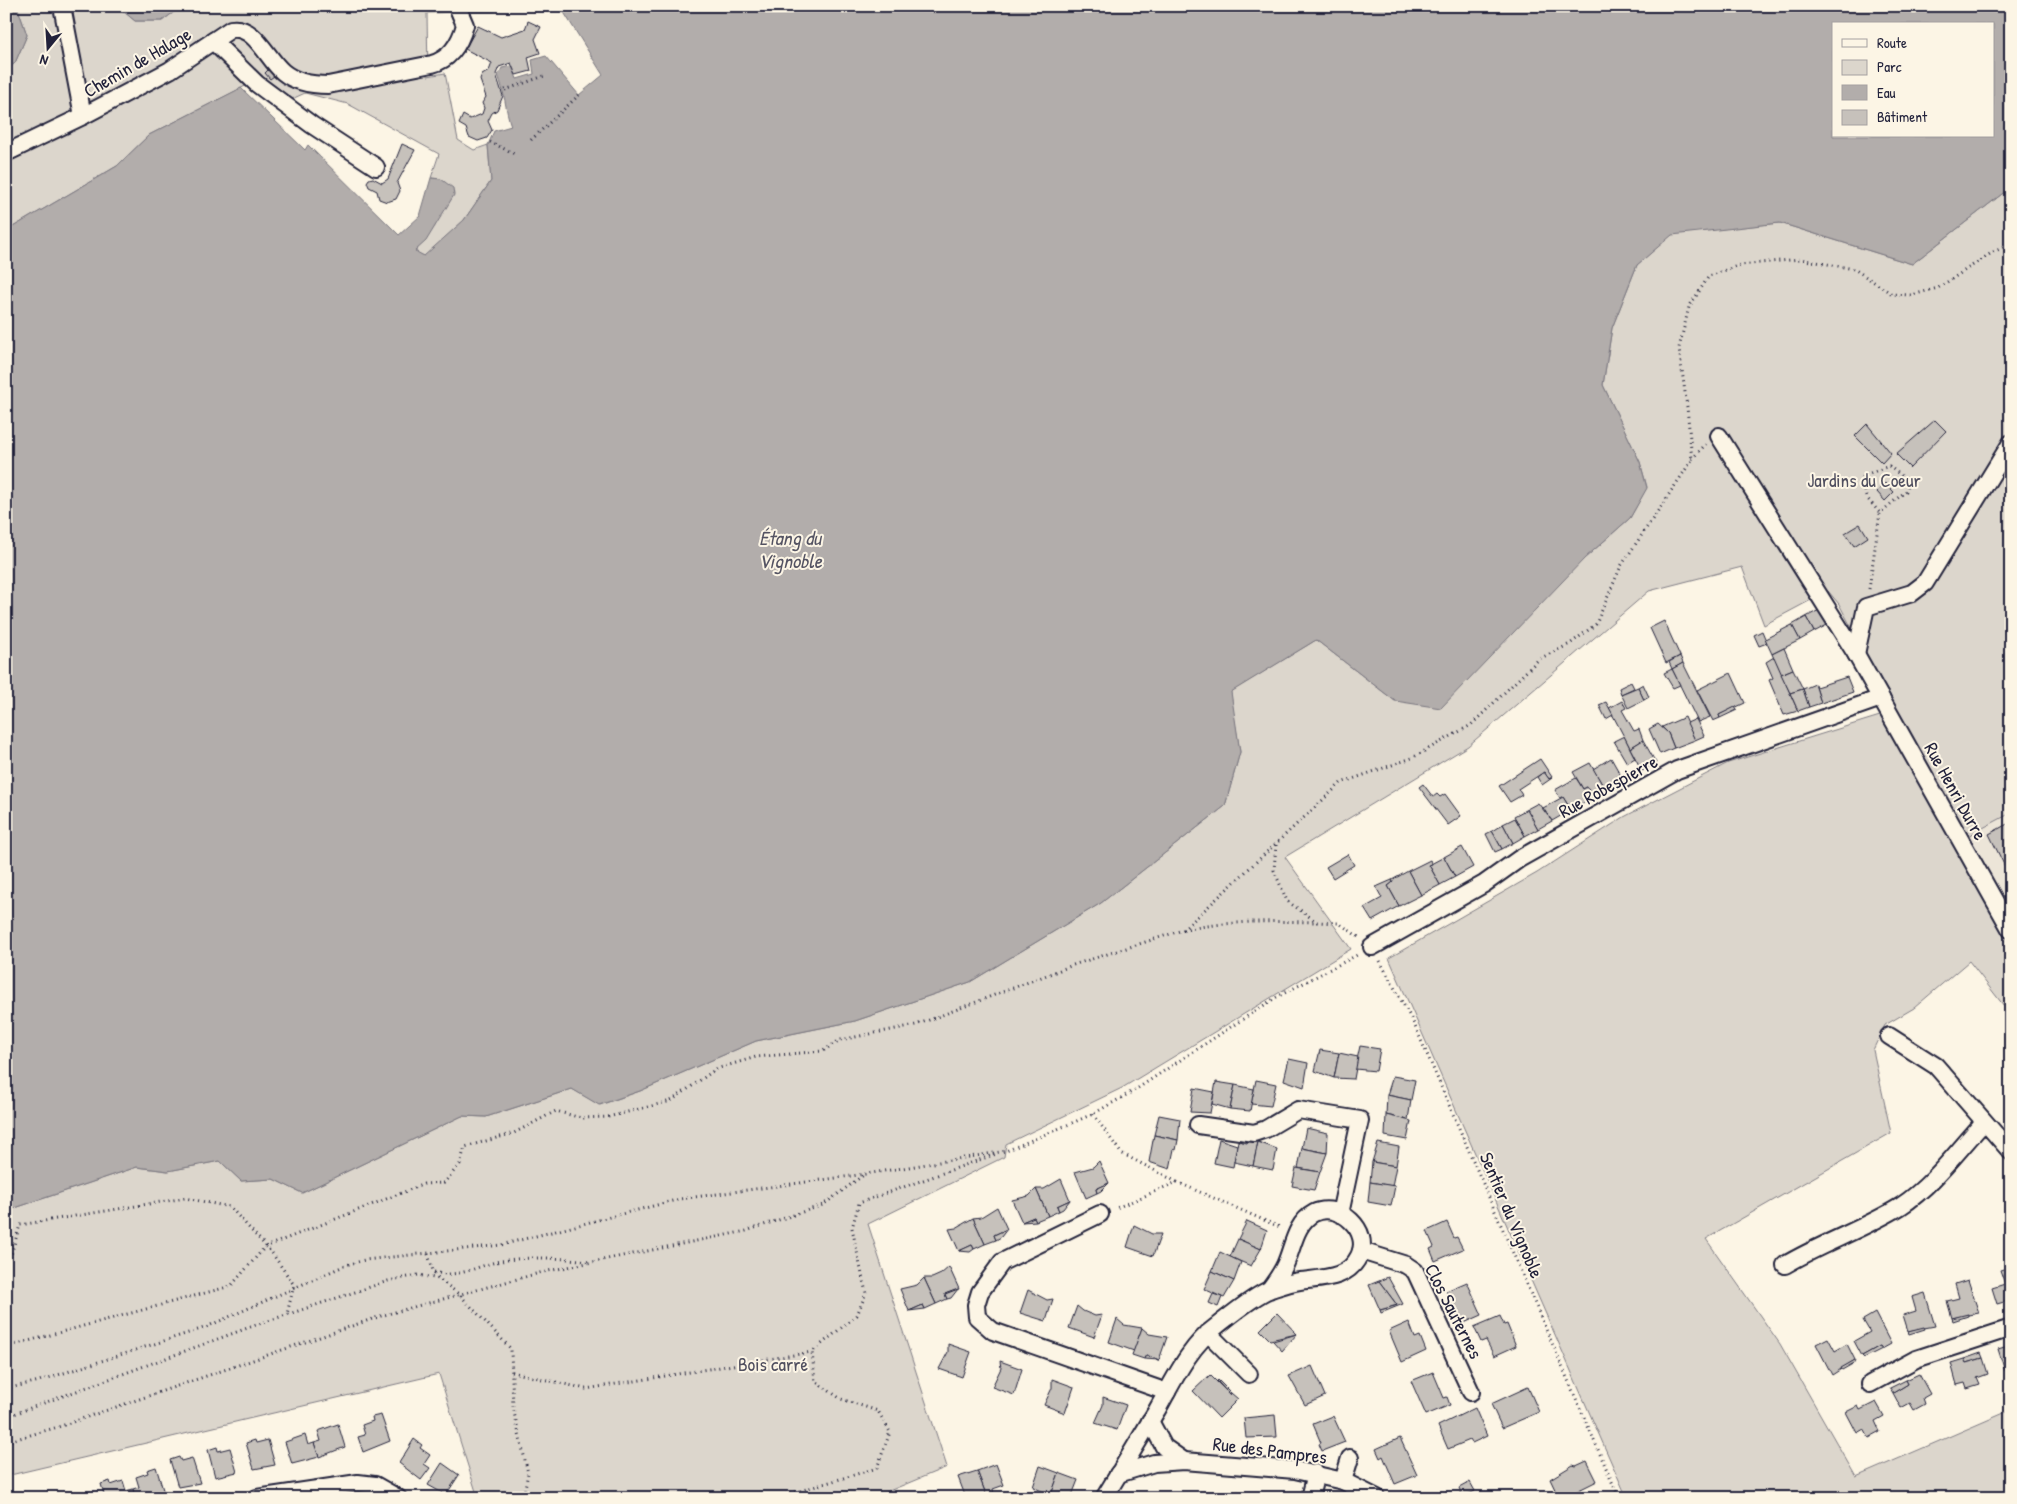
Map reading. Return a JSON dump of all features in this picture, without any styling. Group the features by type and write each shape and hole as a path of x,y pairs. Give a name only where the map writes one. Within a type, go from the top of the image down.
{"street":[{"path":"62,6 83,116"},
{"name":"Chemin de Halage","path":"6,153 83,116 170,70 231,29 243,29 252,36 279,68 289,76 311,84 336,84 432,64 445,59 453,51 465,25 457,6"},
{"path":"213,41 257,84 312,125 376,167"},
{"name":"Rue Henri Durre","path":"1719,436 1856,654 2011,930"},
{"path":"1856,654 1866,607 1912,593 1925,583 2011,443"},
{"name":"Rue Robespierre","path":"1372,947 1479,887 1519,859 1677,770 1882,698"},
{"path":"1889,1036 1936,1066 2011,1152"},
{"path":"1198,1125 1254,1133 1266,1129 1298,1110 1360,1120 1340,1214"},
{"path":"1785,1265 1890,1212 1910,1199 1927,1184 1984,1122"},
{"path":"1104,1498 1192,1350 1208,1333 1269,1290 1298,1281 1337,1276 1354,1264 1361,1251 1363,1238 1361,1233 1352,1222 1340,1214 1326,1211 1314,1213 1303,1222 1285,1266 1269,1290"},
{"path":"1100,1214 1002,1262 980,1292 976,1305 977,1317 993,1331 1167,1392"},
{"name":"Clos Sauternes","path":"1361,1251 1406,1265 1415,1270 1471,1392"},
{"path":"1870,1384 1916,1358 2011,1328"},
{"path":"1208,1333 1249,1374"},
{"name":"Rue des Pampres","path":"1150,1421 1164,1447 1184,1460"},
{"path":"1343,1481 1350,1458"},
{"name":"Rue des Pampres","path":"1118,1474 1154,1463 1184,1460 1316,1473 1343,1481 1377,1498"},
{"path":"1310,1498 1316,1473"},
{"path":"257,1498 358,1483 375,1485 398,1498"}],"path":[{"path":"505,90 544,76"},
{"path":"531,140 579,95"},
{"path":"490,142 517,155"},
{"path":"1183,930 1341,783 1412,758 1471,725 1539,659 1570,644 1596,624 1621,566 1692,460 1679,348 1689,307 1709,276 1740,265 1800,259 1854,269 1892,294 1912,295 1938,288 1993,252 2011,244"},
{"path":"1866,607 1880,513 1906,491 1909,482 1889,466 1862,476 1866,497 1880,513"},
{"path":"1276,844 1274,870 1287,901 1317,922"},
{"path":"6,1347 231,1286 265,1246 424,1184 444,1183 460,1164 465,1147 514,1133 556,1111 582,1118 608,1117 671,1101 716,1069 756,1057 823,1050 840,1040 916,1025 1073,965 1183,930 1213,924 1265,920 1338,923 1372,947 1275,998 1135,1090 1094,1114 1006,1151 859,1203 852,1228 866,1292 857,1315 812,1352 586,1389 512,1372"},
{"name":"Sentier du Vignoble","path":"1372,947 1414,1024 1619,1498"},
{"path":"1094,1114 1121,1153 1177,1182 1297,1234"},
{"path":"6,1389 48,1378 195,1331 359,1262 501,1245 680,1199 866,1174 1006,1151"},
{"path":"6,1442 58,1427 384,1315 543,1272 746,1231 823,1205 866,1174"},
{"path":"1100,1214 1177,1182"},
{"path":"6,1261 10,1258 20,1225 185,1198 230,1206 265,1246 294,1285 287,1315"},
{"path":"428,1254 433,1271 439,1279 460,1295 511,1349 513,1408 528,1473 523,1498"},
{"path":"433,1271 444,1274 473,1271 500,1261 554,1257 594,1262"},
{"path":"6,1417 287,1315 388,1281 418,1275 439,1279"},
{"path":"776,1498 877,1468 890,1432 878,1411 841,1399 815,1381 812,1352"}],"shaded area":[{"path":"2011,813 2011,916 1966,837"}],"green space":[{"path":"17,6 117,6 135,21 162,21 182,6 507,6 494,11 427,13 428,76 445,73 458,140 474,150 488,145 491,181 464,220 429,254 424,256 415,252 435,226 441,179 431,178 439,154 348,104 305,93 292,99 276,92 261,78 149,135 117,166 6,231 6,70 15,63 27,35"},
{"path":"2011,187 2011,813 1966,837 2011,916 2011,1015 1969,961 1914,1008 1885,1025 1873,1050 1891,1133 1706,1239 1780,1344 1856,1477 2011,1410 2011,1498 1627,1498 1389,958 1537,873 1624,817 1728,763 1896,711 1839,604 1828,591 1764,625 1742,567 1649,591 1468,746 1285,857 1351,949 1122,1088 1006,1144 1004,1157 868,1224 947,1467 872,1498 478,1498 439,1374 6,1476 6,1211 137,1167 168,1171 220,1161 241,1181 273,1179 302,1193 462,1116 486,1117 572,1089 600,1105 640,1091 756,1041 855,1021 970,982 1101,903 1225,806 1240,752 1230,692 1316,640 1395,701 1585,558 1630,518 1647,487 1640,462 1603,385 1612,328 1637,265 1672,234 1780,223 1912,264"}],"water":[{"path":"6,6 17,6 27,35 15,63 6,70"},
{"path":"117,6 182,6 162,21 135,21"},
{"name":"Étang du Vignoble","path":"560,6 2011,6 2011,187 1912,264 1780,223 1672,235 1637,265 1612,328 1603,385 1640,462 1647,488 1630,518 1585,558 1441,708 1395,701 1316,640 1231,692 1240,752 1225,806 1101,903 970,982 855,1021 756,1041 640,1091 599,1105 572,1089 486,1117 462,1116 302,1193 273,1179 241,1181 220,1161 168,1171 137,1167 6,1211 6,231 117,166 149,135 241,88 305,150 308,145 399,235 420,216 431,178 441,179 453,188 454,195 426,241 415,251 424,256 464,220 491,181 488,145 494,131 511,126 498,75 502,68 512,66 517,79 534,74 532,60 546,56 579,95 603,75"}],"building":[{"path":"528,21 541,27 535,39 540,53 528,57 531,71 516,75 511,63 499,67 496,74 503,96 497,110 492,113 488,121 492,130 487,138 478,141 469,137 466,128 459,124 463,115 470,119 482,114 484,108 482,103 486,97 480,80 482,75 489,71 492,63 465,49 478,26 501,37 525,29"},
{"path":"268,70 274,76 270,79 265,73"},
{"path":"402,144 415,150 397,183 400,191 396,199 387,202 379,199 377,191 369,187 367,182 373,178 382,183 388,179"},
{"path":"1935,420 1946,431 1910,468 1896,454"},
{"path":"1867,424 1891,453 1882,463 1855,436"},
{"path":"1885,483 1894,492 1885,501 1877,492"},
{"path":"1860,524 1868,537 1854,546 1845,533"},
{"path":"1821,609 1829,624 1814,632 1806,617"},
{"path":"1806,617 1814,632 1800,640 1792,625"},
{"path":"1664,621 1680,656 1666,663 1650,628"},
{"path":"1792,625 1800,640 1772,654 1765,639"},
{"path":"1762,631 1767,643 1759,646 1754,635"},
{"path":"1784,648 1793,669 1781,674 1772,654"},
{"path":"1680,656 1683,663 1672,669 1669,662"},
{"path":"1774,657 1798,711 1784,715 1769,680 1773,678 1766,662"},
{"path":"1683,663 1710,717 1698,722 1672,669"},
{"path":"1672,669 1680,685 1673,688 1664,673"},
{"path":"1793,669 1803,689 1790,693 1781,674"},
{"path":"1731,673 1745,703 1719,715 1720,718 1713,721 1697,690"},
{"path":"1847,677 1853,692 1821,703 1816,687"},
{"path":"1631,682 1634,688 1621,694 1619,688"},
{"path":"1643,684 1649,697 1644,700 1638,687"},
{"path":"1815,684 1821,703 1809,707 1803,689"},
{"path":"1638,687 1644,700 1628,708 1621,694"},
{"path":"1803,689 1809,707 1798,711 1790,693"},
{"path":"1622,701 1626,708 1622,710 1634,731 1639,729 1643,740 1630,748 1609,708"},
{"path":"1606,702 1613,715 1606,719 1599,705"},
{"path":"1735,707 1737,710 1720,718 1719,715"},
{"path":"1685,717 1695,740 1674,748 1668,733 1662,727"},
{"path":"1696,719 1704,736 1695,740 1687,723"},
{"path":"1658,724 1668,733 1674,748 1660,754 1649,729"},
{"path":"1624,736 1635,758 1627,763 1614,741"},
{"path":"1643,740 1656,763 1642,771 1630,748"},
{"path":"1611,758 1624,781 1606,791 1593,769"},
{"path":"1540,759 1552,777 1549,779 1544,772 1518,789 1522,795 1510,802 1499,786"},
{"path":"1590,763 1606,791 1593,798 1587,787 1583,789 1573,772"},
{"path":"1544,772 1549,779 1552,778 1542,785 1537,777"},
{"path":"1576,778 1583,789 1587,787 1593,798 1571,810 1563,797 1560,798 1555,790"},
{"path":"1423,784 1433,797 1437,794 1440,797 1445,794 1461,816 1448,825 1419,787"},
{"path":"1563,797 1571,810 1552,821 1543,808"},
{"path":"1538,803 1552,821 1538,829 1527,809"},
{"path":"1527,809 1538,829 1525,836 1514,816"},
{"path":"1515,818 1525,836 1513,843 1503,824"},
{"path":"2011,822 2011,879 1989,834"},
{"path":"1503,824 1513,843 1502,849 1492,831"},
{"path":"1492,831 1502,849 1495,852 1486,834"},
{"path":"1462,847 1473,867 1455,877 1444,857"},
{"path":"1348,854 1354,865 1333,878 1326,867"},
{"path":"1444,857 1455,877 1440,885 1429,865"},
{"path":"1430,860 1432,864 1429,865 1440,885 1421,895 1408,871"},
{"path":"1408,871 1421,895 1399,906 1388,886 1393,882 1392,880"},
{"path":"1392,880 1393,882 1388,886 1399,906 1372,921 1364,908 1382,898 1376,887"},
{"path":"1360,1046 1380,1049 1376,1071 1355,1069"},
{"path":"1320,1050 1339,1053 1334,1078 1315,1071"},
{"path":"1339,1053 1358,1057 1354,1079 1334,1078"},
{"path":"1289,1059 1308,1063 1304,1087 1284,1080"},
{"path":"1393,1076 1415,1080 1411,1100 1387,1095"},
{"path":"1256,1080 1276,1084 1271,1106 1251,1104"},
{"path":"1216,1082 1235,1085 1230,1109 1212,1104"},
{"path":"1235,1085 1254,1089 1250,1111 1230,1109"},
{"path":"1194,1088 1214,1092 1210,1113 1190,1112"},
{"path":"1387,1095 1411,1100 1408,1120 1386,1115"},
{"path":"1159,1115 1180,1119 1178,1140 1154,1135"},
{"path":"1386,1115 1411,1121 1407,1140 1385,1136"},
{"path":"1306,1128 1328,1133 1327,1153 1302,1148"},
{"path":"1154,1135 1178,1140 1170,1169 1149,1162"},
{"path":"1219,1139 1237,1145 1233,1167 1214,1163"},
{"path":"1248,1140 1258,1142 1253,1166 1234,1162 1238,1141 1247,1143"},
{"path":"1258,1142 1277,1149 1273,1170 1253,1166"},
{"path":"1378,1143 1399,1147 1396,1166 1372,1162"},
{"path":"1302,1148 1327,1153 1320,1172 1298,1168"},
{"path":"1099,1161 1109,1183 1096,1189 1097,1193 1086,1198 1075,1172 1093,1167"},
{"path":"1372,1162 1396,1166 1392,1186 1370,1182"},
{"path":"1296,1168 1320,1172 1314,1190 1292,1186"},
{"path":"1061,1179 1070,1200 1057,1206 1059,1211 1048,1216 1036,1189 1044,1189"},
{"path":"1370,1182 1395,1186 1391,1206 1368,1202"},
{"path":"1109,1183 1101,1191 1097,1193 1096,1189"},
{"path":"1036,1189 1048,1216 1036,1221 1034,1217 1022,1222 1012,1200 1029,1196"},
{"path":"1070,1200 1063,1209 1059,1211 1057,1206"},
{"path":"997,1207 1007,1229 994,1235 996,1240 985,1244 973,1218 981,1217"},
{"path":"1034,1217 1036,1221 1022,1222"},
{"path":"973,1218 985,1244 974,1249 972,1245 959,1251 949,1229 956,1228"},
{"path":"1247,1221 1267,1230 1261,1249 1238,1239"},
{"path":"1447,1222 1454,1238 1457,1237 1463,1249 1435,1261 1430,1249 1434,1247 1427,1231"},
{"path":"1134,1225 1152,1234 1161,1234 1153,1256 1127,1247"},
{"path":"1007,1229 1001,1237 996,1240 994,1235"},
{"path":"1238,1239 1261,1249 1251,1266 1230,1257"},
{"path":"972,1245 974,1249 970,1252 959,1251"},
{"path":"1220,1252 1241,1262 1234,1281 1212,1271"},
{"path":"949,1267 959,1289 945,1294 947,1299 936,1304 924,1278 932,1278 941,1274"},
{"path":"2011,1267 2011,1300 1997,1304 1992,1288 2005,1284 2000,1270"},
{"path":"1212,1271 1234,1281 1224,1298 1204,1289"},
{"path":"1388,1277 1403,1304 1381,1313 1380,1310 1397,1305 1379,1281"},
{"path":"924,1278 936,1304 925,1309 923,1305 909,1311 900,1289 917,1285"},
{"path":"1968,1280 1979,1313 1952,1318 1947,1301 1959,1298 1955,1284"},
{"path":"1379,1281 1397,1305 1380,1310 1369,1285"},
{"path":"1467,1282 1482,1315 1464,1323 1446,1291"},
{"path":"958,1289 951,1298 947,1299 945,1294"},
{"path":"1028,1290 1047,1300 1053,1299 1046,1321 1020,1313"},
{"path":"1925,1293 1935,1326 1908,1331 1903,1315 1916,1311 1912,1297"},
{"path":"1213,1294 1222,1297 1218,1307 1209,1303"},
{"path":"923,1305 925,1309 909,1311"},
{"path":"1077,1306 1095,1316 1102,1315 1094,1337 1069,1328"},
{"path":"1277,1313 1297,1334 1270,1340 1260,1330"},
{"path":"1875,1313 1891,1344 1882,1349 1880,1346 1862,1356 1854,1341 1870,1332 1863,1320"},
{"path":"1968,1314 1968,1316 1953,1321 1952,1318"},
{"path":"1500,1316 1504,1325 1507,1324 1516,1346 1494,1356 1486,1340 1481,1342 1474,1327"},
{"path":"1117,1319 1124,1325 1142,1328 1134,1351 1109,1342"},
{"path":"1409,1322 1415,1338 1420,1336 1426,1351 1402,1362 1389,1331"},
{"path":"1924,1327 1925,1329 1909,1334 1908,1331"},
{"path":"1142,1328 1149,1334 1167,1337 1159,1360 1146,1355 1144,1359 1132,1355"},
{"path":"1297,1334 1282,1351 1273,1341"},
{"path":"1828,1338 1835,1351 1847,1344 1855,1360 1832,1375 1816,1344"},
{"path":"948,1344 971,1352 962,1377 939,1369 948,1352"},
{"path":"2011,1345 2011,1369 2005,1371 1998,1349"},
{"path":"1880,1346 1882,1349 1864,1358 1862,1356"},
{"path":"1981,1353 1983,1358 1966,1363 1964,1359"},
{"path":"1146,1355 1159,1360 1144,1359"},
{"path":"1983,1358 1988,1374 1977,1378 1980,1385 1967,1389 1965,1383 1957,1385 1951,1363 1964,1359 1966,1363"},
{"path":"1855,1360 1856,1362 1842,1370 1841,1368"},
{"path":"1000,1361 1022,1369 1014,1395 992,1387 1001,1368"},
{"path":"1312,1366 1325,1396 1305,1405 1289,1376"},
{"path":"1433,1372 1444,1398 1447,1397 1450,1405 1426,1415 1411,1381"},
{"path":"1919,1374 1930,1394 1923,1398 1925,1404 1914,1410 1910,1403 1901,1408 1893,1393 1908,1384 1906,1380"},
{"path":"1210,1375 1230,1395 1231,1393 1238,1399 1219,1418 1193,1391"},
{"path":"1052,1379 1074,1387 1065,1413 1044,1405 1052,1388"},
{"path":"1906,1380 1908,1384 1893,1393 1890,1388"},
{"path":"1217,1381 1231,1393 1230,1395"},
{"path":"1528,1387 1539,1412 1502,1428 1491,1404"},
{"path":"1103,1397 1126,1405 1117,1430 1095,1423 1103,1405"},
{"path":"1876,1402 1884,1416 1875,1421 1880,1432 1869,1438 1864,1429 1857,1433 1846,1412 1858,1406 1860,1410"},
{"path":"1475,1408 1487,1436 1472,1443 1470,1440 1448,1449 1438,1426"},
{"path":"381,1415 390,1441 363,1452 358,1437 365,1435 362,1425 373,1421 372,1417"},
{"path":"1275,1415 1277,1437 1246,1438 1244,1418"},
{"path":"1333,1416 1345,1442 1322,1451 1319,1444 1321,1443 1313,1424"},
{"path":"338,1424 345,1447 319,1457 314,1443 321,1441 318,1431"},
{"path":"305,1435 308,1445 314,1443 319,1457 292,1464 285,1442"},
{"path":"1400,1438 1417,1475 1395,1484 1383,1456 1380,1458 1376,1449"},
{"path":"414,1439 422,1445 420,1448 430,1455 424,1464 430,1468 421,1480 399,1463"},
{"path":"255,1440 256,1443 268,1440 275,1465 254,1469 246,1443"},
{"path":"217,1447 218,1451 230,1448 237,1472 215,1477 208,1450"},
{"path":"179,1457 181,1461 192,1458 200,1483 178,1487 170,1460"},
{"path":"1587,1461 1597,1481 1575,1492 1578,1498 1559,1498 1550,1479 1573,1465 1576,1466"},
{"path":"442,1463 459,1475 446,1495 428,1485"},
{"path":"996,1464 1004,1485 993,1489 994,1494 987,1497 977,1471"},
{"path":"1040,1466 1059,1473 1050,1498 1042,1496 1044,1492 1033,1487"},
{"path":"156,1467 164,1493 151,1498 135,1498 133,1489 139,1487 136,1477 148,1473 147,1470"},
{"path":"977,1471 987,1497 979,1498 977,1495 966,1498 958,1477"},
{"path":"1059,1473 1078,1480 1071,1498 1050,1498"},
{"path":"110,1481 111,1485 123,1481 126,1491 133,1489 135,1498 105,1498 101,1484"},
{"path":"1470,1482 1475,1491 1463,1497 1459,1488"},
{"path":"1237,1491 1260,1496 1260,1493 1280,1498 1236,1498"}],"park label":[{"name":"Jardins du Coeur","path":"1864,480"},
{"name":"Bois carré","path":"773,1364"}]}
